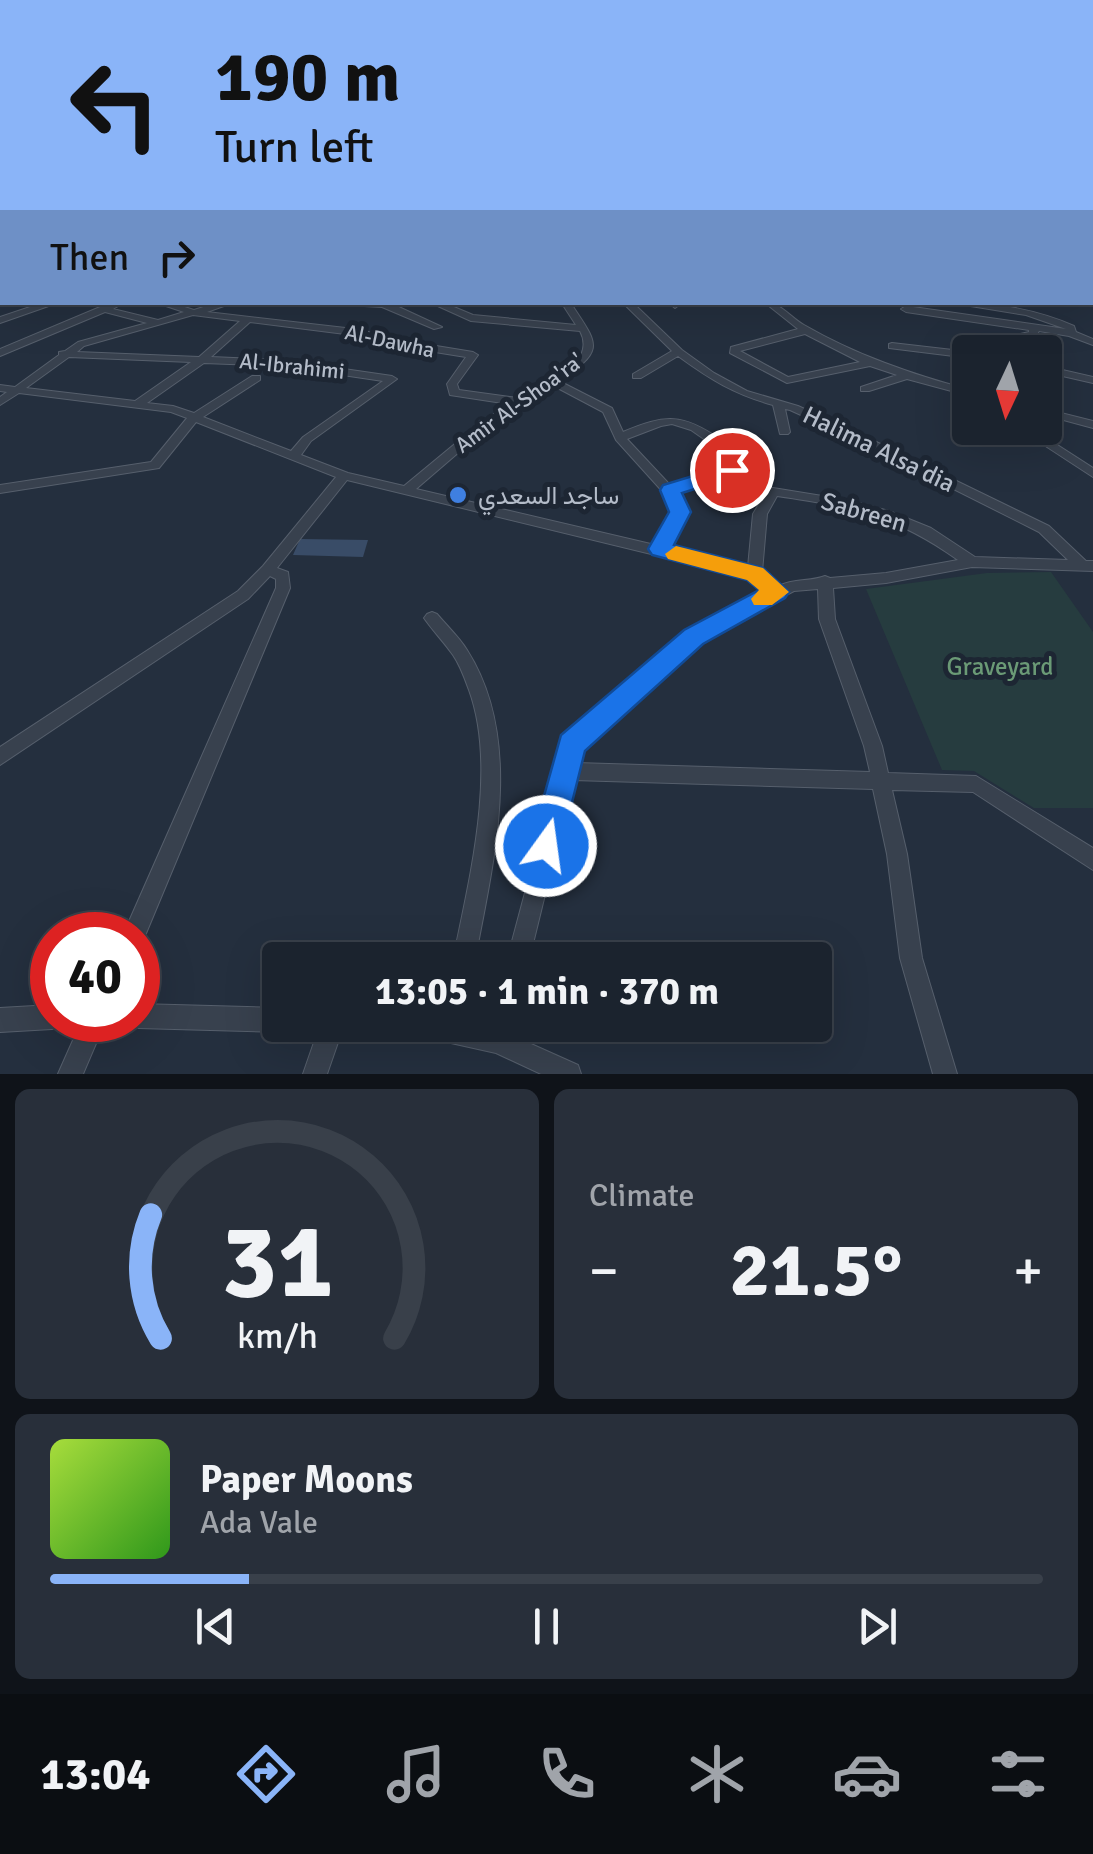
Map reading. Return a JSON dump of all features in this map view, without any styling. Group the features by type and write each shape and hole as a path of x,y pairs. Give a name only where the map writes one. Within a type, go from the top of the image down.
{"street":[{"path":"0,320 47,305"},
{"path":"0,353 113,305"},
{"path":"168,305 195,313"},
{"path":"0,402 64,354 92,340 221,305"},
{"path":"386,305 437,327"},
{"path":"418,318 437,305 471,318 584,329"},
{"name":"Amir Al-Shoa'ra'","path":"406,490 483,426 554,382 588,353 584,329 568,305"},
{"name":"Halima Alsa'dia","path":"629,305 678,352 744,394 860,438 1044,529 1088,566"},
{"path":"771,305 788,320 846,352 952,388"},
{"path":"1008,305 1048,317 1071,328 1070,333"},
{"path":"103,309 157,322"},
{"path":"906,309 1035,326 1093,342"},
{"name":"Al-Dawha","path":"195,313 364,332 380,340 473,355 452,384 454,393 520,402"},
{"path":"139,403 204,358 247,320"},
{"path":"1028,335 1035,326"},
{"path":"807,330 734,349 735,353 787,380 873,362"},
{"path":"892,346 952,353"},
{"path":"637,376 678,352"},
{"name":"Al-Ibrahimi","path":"64,354 282,363 392,379 307,439 292,456"},
{"path":"1062,373 1093,380"},
{"path":"865,389 908,375"},
{"path":"0,490 147,468 165,458 192,419 256,378"},
{"path":"554,382 605,408 620,438 670,490 680,512 660,549"},
{"path":"0,388 173,410 344,476 755,574 776,592"},
{"path":"778,404 784,432"},
{"path":"1062,417 1093,425"},
{"path":"620,438 658,420 678,418 741,459 732,470 670,490"},
{"path":"1050,445 1093,473"},
{"path":"0,756 212,618 268,570 344,476"},
{"name":"Sabreen","path":"755,574 760,514 773,492 825,499 885,514 920,528 972,562"},
{"path":"522,942 572,744 693,637 776,592 825,581 886,578 972,562 1088,566"},
{"path":"144,912 283,588 283,576 268,570"},
{"path":"825,581 827,619 873,746 897,854 910,958 946,1074"},
{"path":"432,618 457,642 484,704 492,794 467,942"},
{"path":"565,771 976,784 1093,860"},
{"path":"160,1017 262,1019"},
{"path":"0,1020 30,1019"},
{"path":"70,1074 84,1042"},
{"path":"315,1074 326,1042"},
{"path":"515,1042 569,1074"}],"green space":[{"name":"Graveyard","path":"1051,572 1093,632 1093,808 1034,808 974,771 942,770 866,589 987,573"}],"water":[{"path":"300,539 368,540 363,557 293,555"}],"slow traffic":[{"path":"676,554 755,574 776,592 763,599"}],"place":[{"name":"ساجد السعدي","path":"458,495"}],"route":[{"path":"546,846 572,744 693,637 776,592 755,574 660,549 680,512 670,490 732,470"}]}
